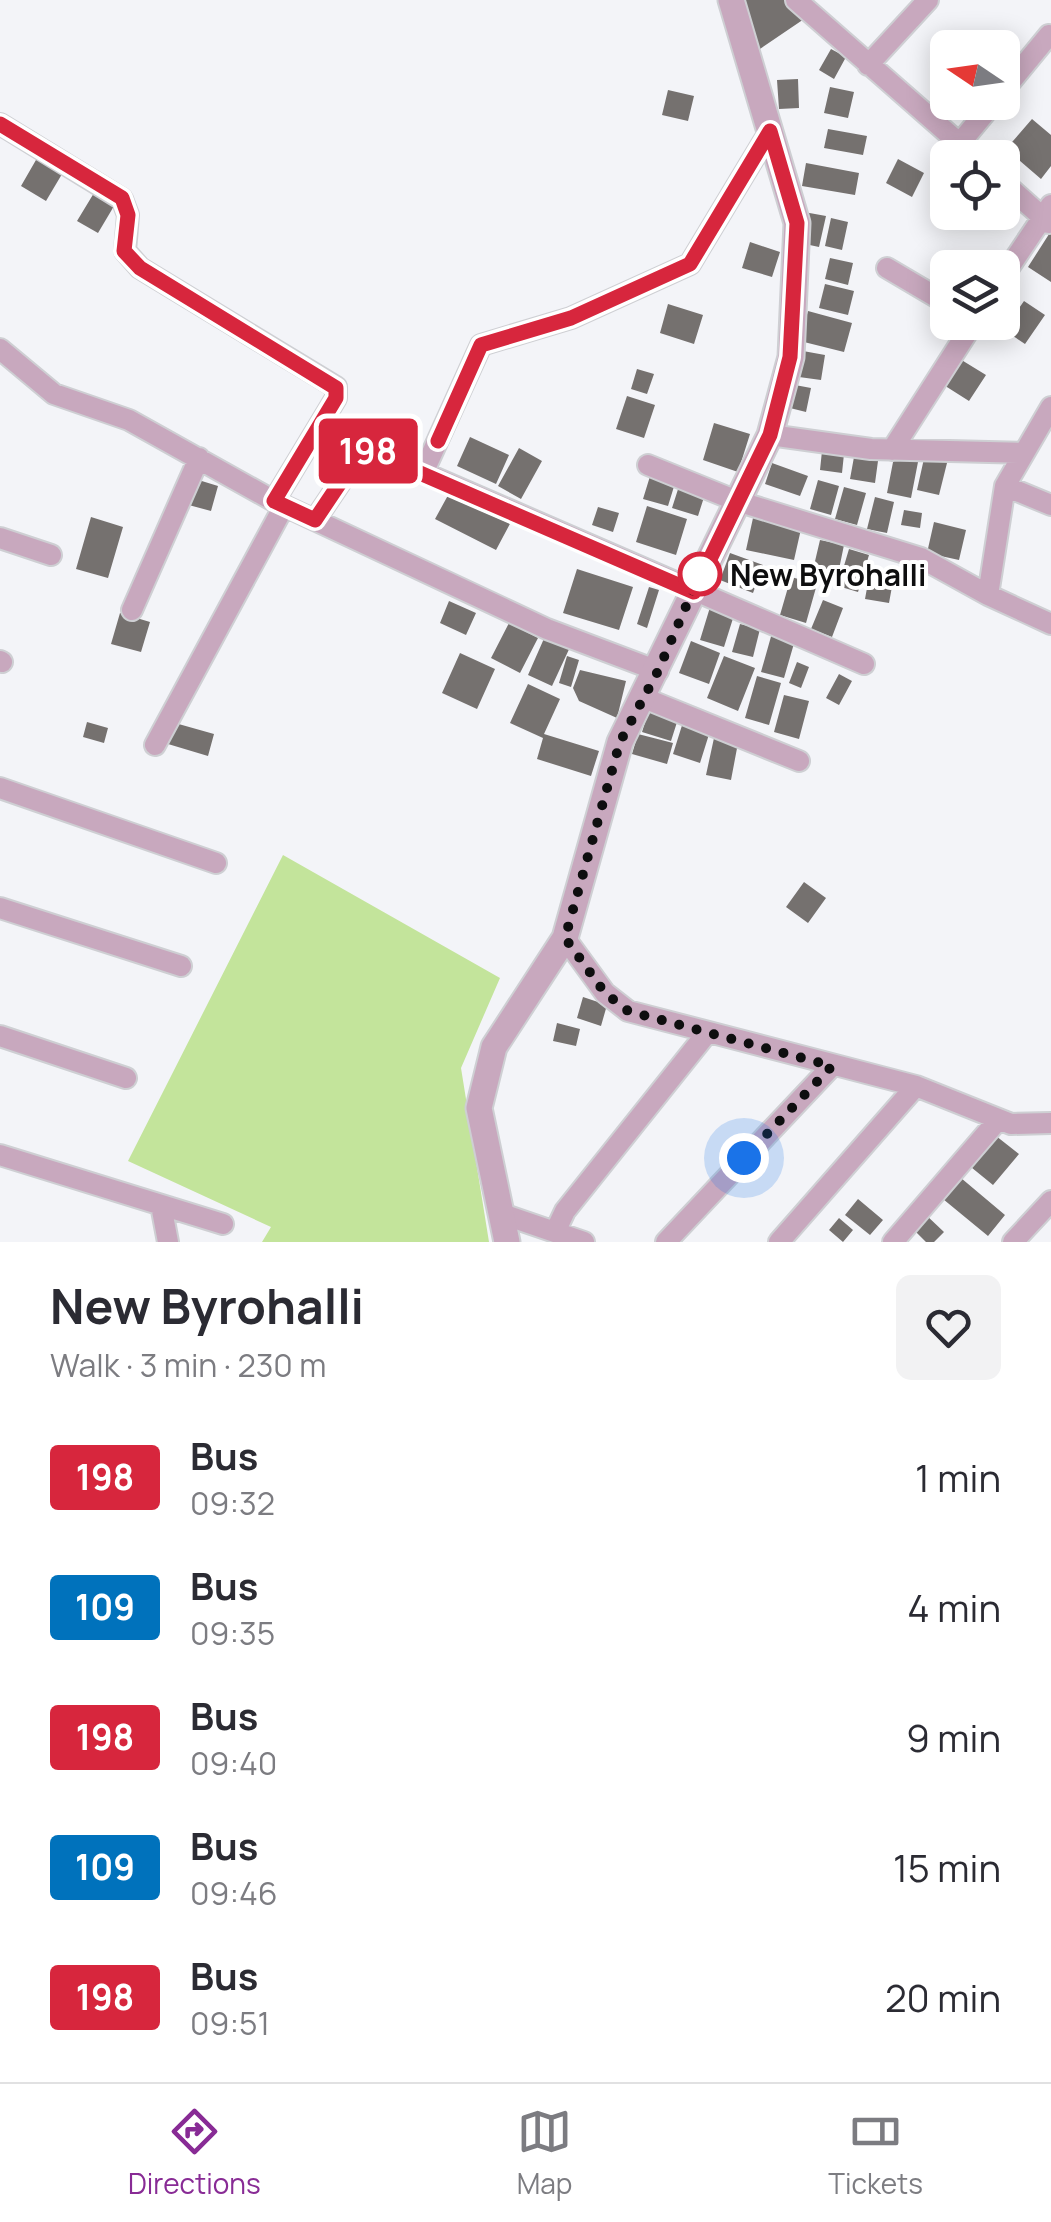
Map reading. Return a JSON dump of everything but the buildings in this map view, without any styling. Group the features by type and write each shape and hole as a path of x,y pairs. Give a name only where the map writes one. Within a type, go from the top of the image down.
{"street":[{"path":"508,1242 479,1108 494,1046 565,938 620,742 770,435 790,357 797,223 731,0"},
{"path":"796,0 956,140"},
{"path":"868,65 928,0"},
{"path":"1020,70 1048,36"},
{"path":"0,124 122,198 128,215 124,251 140,268 336,388 336,398 156,745"},
{"path":"423,473 481,345 571,318 690,264 770,131"},
{"path":"1020,195 1048,215 1020,253"},
{"path":"887,268 930,293"},
{"path":"892,450 962,340"},
{"path":"0,349 54,394 129,420 279,503 546,630 658,671"},
{"path":"988,596 1005,486 1051,407"},
{"path":"770,435 892,450 1023,453"},
{"path":"315,520 358,456 367,450 864,664"},
{"path":"132,610 199,458"},
{"path":"648,464 737,500 921,558 988,596 1051,624"},
{"path":"1005,486 1051,505"},
{"path":"0,538 51,555"},
{"path":"644,698 799,761"},
{"path":"0,788 216,862"},
{"path":"0,908 182,966"},
{"path":"565,938 605,993 628,1011 916,1086 998,1120 1020,1125 1051,1123"},
{"path":"555,1232 564,1210 707,1033"},
{"path":"0,1036 126,1078"},
{"path":"666,1242 832,1066"},
{"path":"780,1242 916,1086"},
{"path":"893,1242 998,1120"},
{"path":"0,1155 223,1224"},
{"path":"1014,1242 1051,1201"},
{"path":"162,1205 168,1242"},
{"path":"502,1214 584,1242"}],"green space":[{"path":"283,855 500,978 461,1068 489,1242 262,1242 271,1227 128,1161"}],"bus line":[{"name":"198","path":"0,124 122,198 128,215 124,251 140,268 336,388 336,398 274,501 315,520 358,456 367,450 694,592 770,435 790,357 797,223 770,131 690,264 571,318 481,345 438,441"}],"place":[{"name":"New Byrohalli","path":"700,574"}],"route":[{"path":"700,574 658,671 620,742 565,938 605,993 628,1011 832,1066 744,1158"}]}
